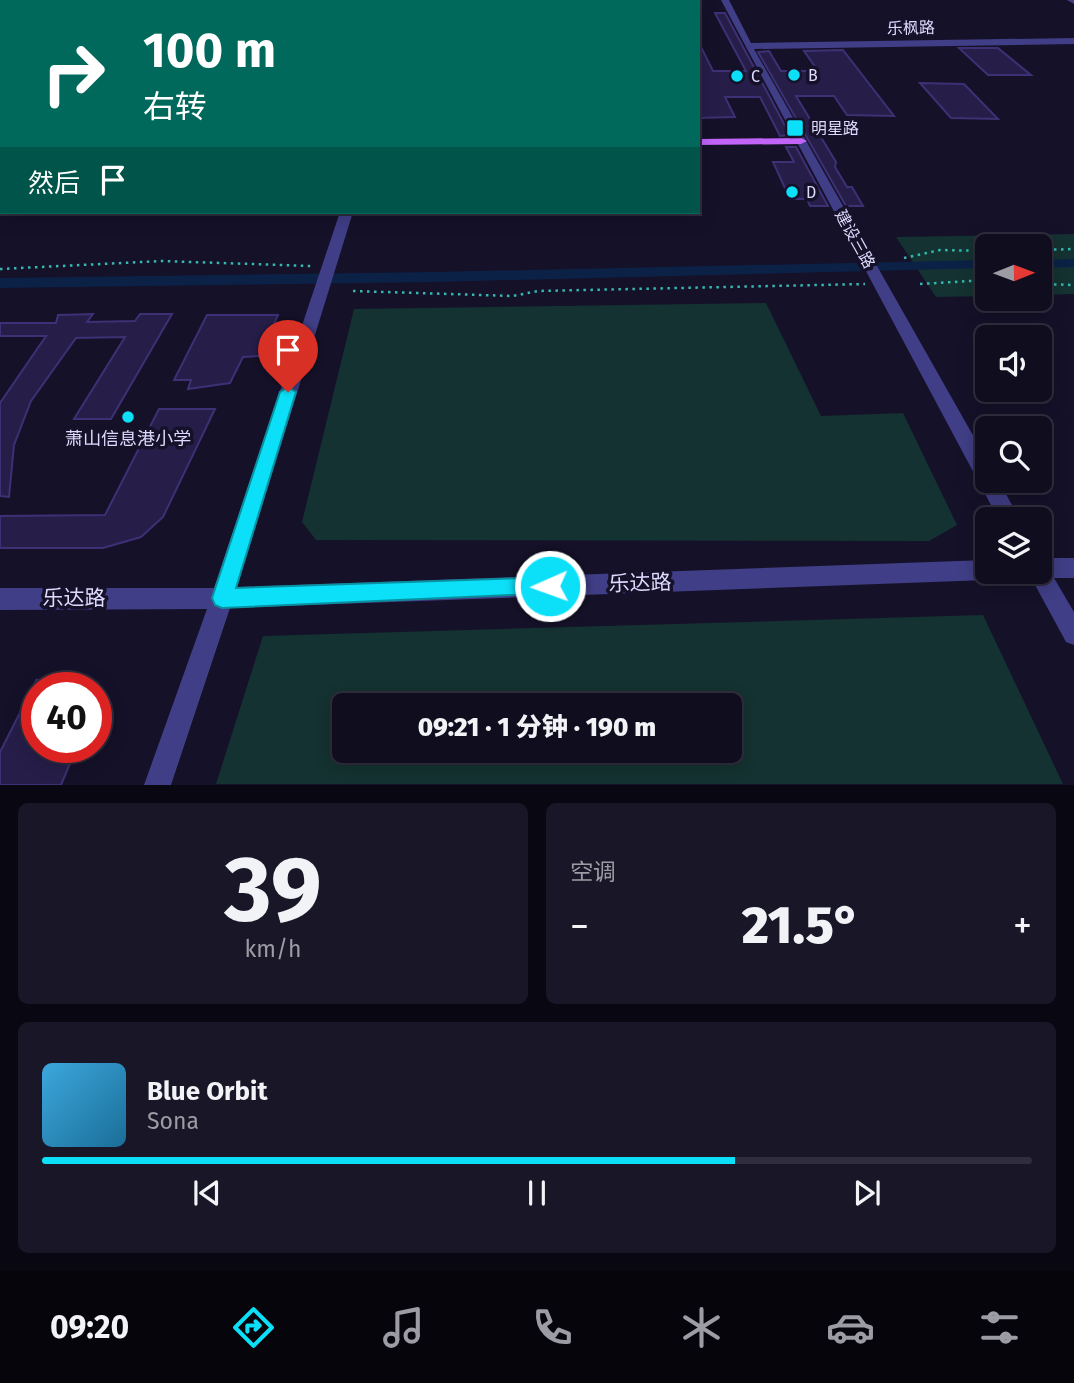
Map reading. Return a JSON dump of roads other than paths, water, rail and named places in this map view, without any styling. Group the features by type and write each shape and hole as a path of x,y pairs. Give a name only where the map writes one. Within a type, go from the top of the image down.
{"main road":[{"path":"700,142 801,141"}],"street":[{"name":"建设三路","path":"725,0 865,257 872,283 975,458"},
{"name":"乐枫路","path":"748,46 1074,41"},
{"path":"157,785 222,598 345,214"},
{"path":"1052,569 1074,568"},
{"name":"乐达路","path":"0,599 222,598 975,570"},
{"path":"1047,584 1074,634"}],"waterway":[{"path":"1052,264 1074,263"},
{"path":"0,283 434,277 975,264"}],"place":[{"name":"B","path":"794,75"},
{"name":"C","path":"737,76"},
{"name":"明星路","path":"795,128"},
{"name":"D","path":"792,192"},
{"name":"萧山信息港小学","path":"128,417"}]}
